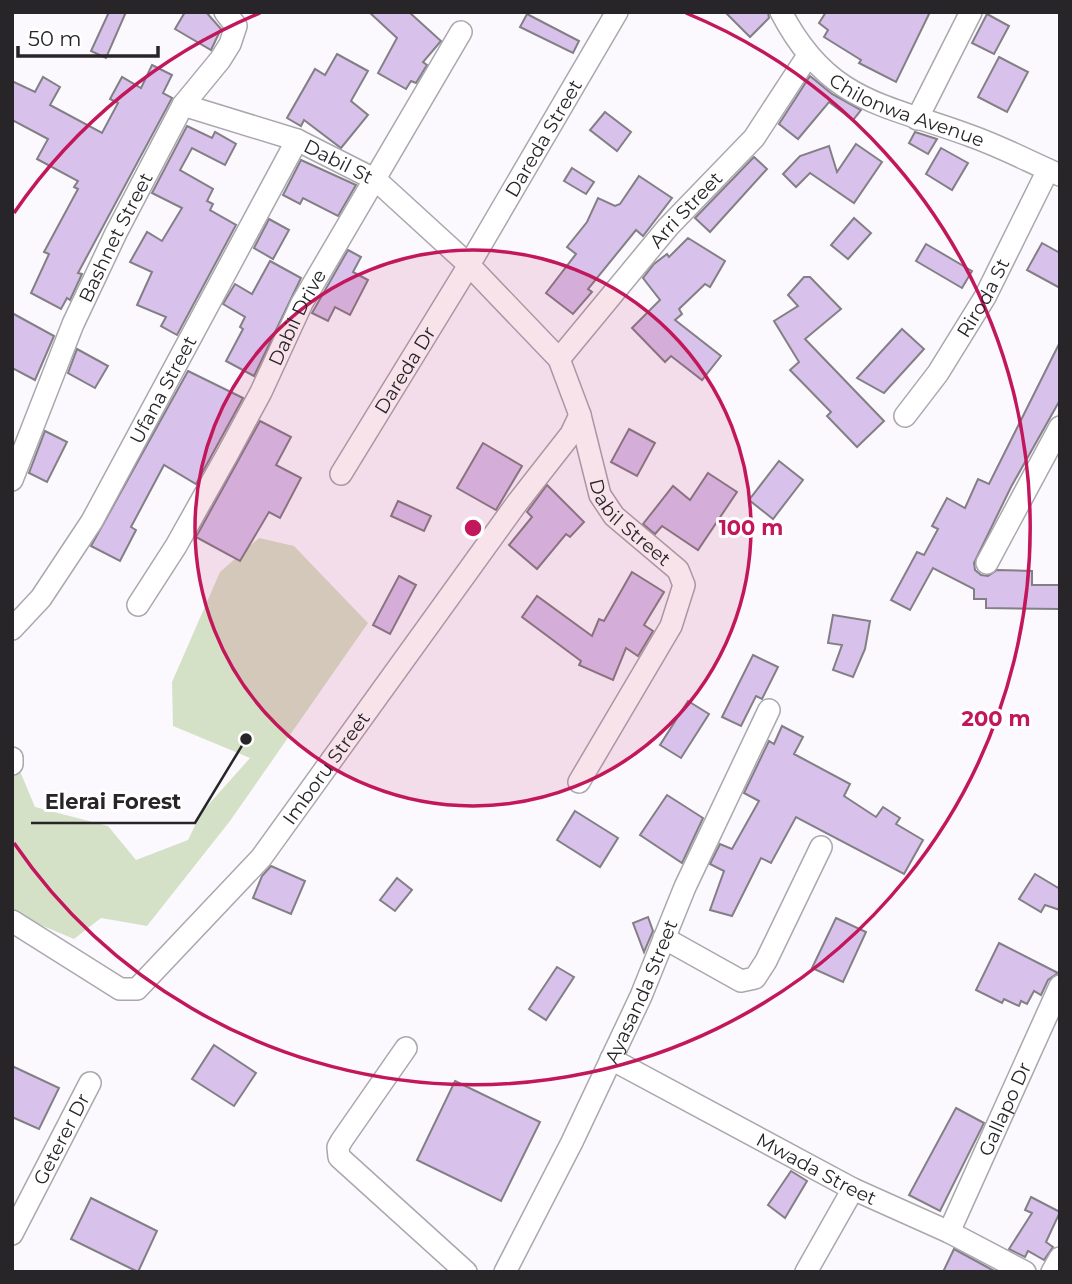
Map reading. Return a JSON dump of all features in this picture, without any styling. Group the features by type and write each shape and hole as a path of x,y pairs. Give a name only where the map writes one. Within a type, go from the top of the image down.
{"street":[{"name":"Bashnet Street","path":"12,480 73,324 116,233 183,105 230,44 236,26 225,12"},
{"name":"Dareda Street","path":"469,265 617,12"},
{"path":"918,119 971,12"},
{"name":"Chilonwa Avenue","path":"787,16 807,57 861,97 971,136 1054,173"},
{"name":"Dabil Drive","path":"138,605 176,546 261,391 302,303 461,33"},
{"name":"Arri Street","path":"559,359 668,227 754,138 807,57"},
{"name":"Dabil St","path":"183,105 297,140 376,180 469,265"},
{"name":"Ufana Street","path":"12,629 41,598 92,521 297,140"},
{"name":"Riroda St","path":"905,416 938,373 985,298 1054,173"},
{"name":"Dabil Street","path":"469,265 559,359 580,415 600,495 614,516 678,570 684,585 671,626 579,782"},
{"name":"Dareda Dr","path":"341,474 469,265"},
{"name":"Imboru Street","path":"12,921 120,989 137,989 261,858 517,503 571,434 580,415"},
{"path":"987,564 1060,427"},
{"name":"Ayasanda Street","path":"505,1272 611,1059 685,887 769,710"},
{"path":"12,758 12,764"},
{"path":"664,939 741,981 755,978 766,961 821,847"},
{"name":"Gallapo Dr","path":"949,1231 1060,986"},
{"path":"406,1048 342,1140 338,1147 339,1157 439,1250 467,1272"},
{"name":"Mwada Street","path":"611,1059 853,1189 949,1231 989,1263 1025,1272"},
{"name":"Geterer Dr","path":"12,1234 90,1083"},
{"path":"806,1272 853,1189"},
{"path":"1052,1272 1060,1258"}],"green space":[{"path":"259,538 294,546 368,623 230,821 147,926 101,918 74,939 12,913 12,752 35,807 108,826 136,860 188,840 201,813 250,758 173,726 172,682 220,572"}],"building":[{"path":"109,12 126,12 106,58 91,51"},
{"path":"185,12 206,12 221,29 211,50 175,29"},
{"path":"369,12 409,12 441,41 423,62 427,65 416,83 411,81 406,89 378,73 397,38"},
{"path":"725,12 768,12 769,18 750,37"},
{"path":"826,12 930,12 896,82 859,63 861,60 824,37 828,30 819,23"},
{"path":"527,14 579,41 573,53 520,27"},
{"path":"987,14 1009,26 994,54 972,43"},
{"path":"337,54 368,71 351,101 368,115 341,148 304,120 301,126 287,118 315,69 325,75"},
{"path":"999,57 1028,72 1007,112 978,97"},
{"path":"152,65 172,75 163,93 172,98 78,273 82,274 70,300 67,298 61,309 31,293 49,254 44,252 78,189 74,187 78,181 37,159 48,139 12,120 12,81 35,92 43,77 60,87 50,105 102,133 118,103 110,99 122,77 141,88"},
{"path":"810,76 832,94 861,110 853,120 829,102 798,139 779,124"},
{"path":"605,112 631,132 617,151 590,130"},
{"path":"187,126 212,138 215,132 236,144 225,165 192,148 180,170 213,189 207,201 213,204 210,210 236,225 177,335 161,326 166,317 137,305 152,272 130,262 147,232 162,241 182,208 152,193"},
{"path":"915,132 937,139 928,154 909,143"},
{"path":"856,144 882,162 854,203 810,173 796,187 783,174 800,156 829,146 837,172"},
{"path":"941,148 968,163 952,190 926,174"},
{"path":"754,157 767,169 710,232 695,218"},
{"path":"301,160 356,185 338,216 303,198 300,204 283,195"},
{"path":"572,168 594,182 586,194 564,181"},
{"path":"639,176 672,198 643,236 636,230 588,289 592,292 573,314 546,293 576,254 567,247 587,222 598,198 615,206 620,204"},
{"path":"854,218 871,233 848,259 831,245"},
{"path":"269,219 289,230 273,259 254,248"},
{"path":"688,238 725,261 710,287 705,284 679,309 682,314 675,320 721,356 702,380 671,356 665,362 632,328 660,300 643,278 654,264 667,254 669,257"},
{"path":"1042,243 1060,253 1060,288 1027,270"},
{"path":"926,244 972,271 962,288 916,261"},
{"path":"348,250 361,257 353,272 368,280 350,315 335,307 328,321 312,313"},
{"path":"270,261 301,278 254,376 226,361 243,329 240,327 245,317 223,304 235,284 252,294"},
{"path":"804,277 810,277 841,309 805,339 884,421 857,447 827,416 831,412 790,370 799,362 774,321 798,306 788,295"},
{"path":"12,313 54,336 35,380 12,368"},
{"path":"902,329 924,349 884,393 857,378"},
{"path":"1060,342 1060,400 1011,487 974,563 975,570 981,575 988,576 997,570 1032,571 1032,585 1060,585 1060,609 986,608 986,599 974,599 974,589 933,568 910,610 891,600 917,552 924,555 938,529 932,526 947,498 965,508 978,479 989,484"},
{"path":"77,349 108,366 95,388 68,373"},
{"path":"188,371 243,398 196,484 164,465 131,527 136,530 120,561 91,546"},
{"path":"260,421 291,437 276,465 301,478 280,518 269,512 240,561 196,537"},
{"path":"629,429 655,443 637,476 611,462"},
{"path":"45,431 67,442 47,482 29,473"},
{"path":"483,443 522,466 496,510 457,488"},
{"path":"779,461 803,480 773,519 749,500"},
{"path":"708,473 737,492 698,550 662,526 655,534 643,524 673,486 690,500"},
{"path":"547,485 584,522 570,537 566,534 537,569 509,545 532,517 527,512"},
{"path":"398,501 431,516 424,531 391,516"},
{"path":"632,572 664,592 644,625 653,631 638,656 626,648 613,680 579,665 581,661 522,617 537,596 592,636 599,619 604,621"},
{"path":"399,576 416,585 390,634 373,625"},
{"path":"833,615 870,621 865,649 853,677 833,670 842,645 828,643"},
{"path":"753,655 778,667 762,699 756,696 741,726 722,717"},
{"path":"688,701 709,714 681,758 660,745"},
{"path":"782,726 803,737 794,754 850,784 844,796 876,817 883,807 900,818 896,824 923,840 904,874 796,817 771,863 761,858 732,916 710,910 724,871 710,864 720,844 732,849 759,801 744,793 769,741 774,744"},
{"path":"667,795 703,818 682,863 640,835"},
{"path":"575,811 618,838 600,867 557,840"},
{"path":"271,866 305,881 291,914 253,898 262,876"},
{"path":"1035,874 1060,889 1060,910 1045,905 1041,912 1019,899"},
{"path":"397,878 412,890 395,911 380,900"},
{"path":"648,917 653,931 644,952 633,923"},
{"path":"836,918 866,932 843,982 812,968"},
{"path":"999,943 1058,973 1048,980 1041,995 1034,991 1027,1004 1021,1001 1019,1006 1004,999 1002,1003 976,990"},
{"path":"557,967 574,977 546,1020 529,1009"},
{"path":"214,1045 256,1073 234,1106 192,1079"},
{"path":"12,1066 59,1088 39,1129 12,1117"},
{"path":"455,1081 540,1122 501,1201 417,1160"},
{"path":"956,1108 984,1123 940,1211 909,1195"},
{"path":"791,1171 807,1181 785,1218 768,1205"},
{"path":"1031,1197 1060,1212 1046,1242 1053,1247 1044,1260 1028,1251 1025,1257 1009,1249 1032,1213 1025,1210"},
{"path":"91,1198 157,1231 138,1272 71,1239"},
{"path":"954,1249 996,1272 943,1272"}],"place":[{"name":"Elerai Forest","path":"246,739"}]}
